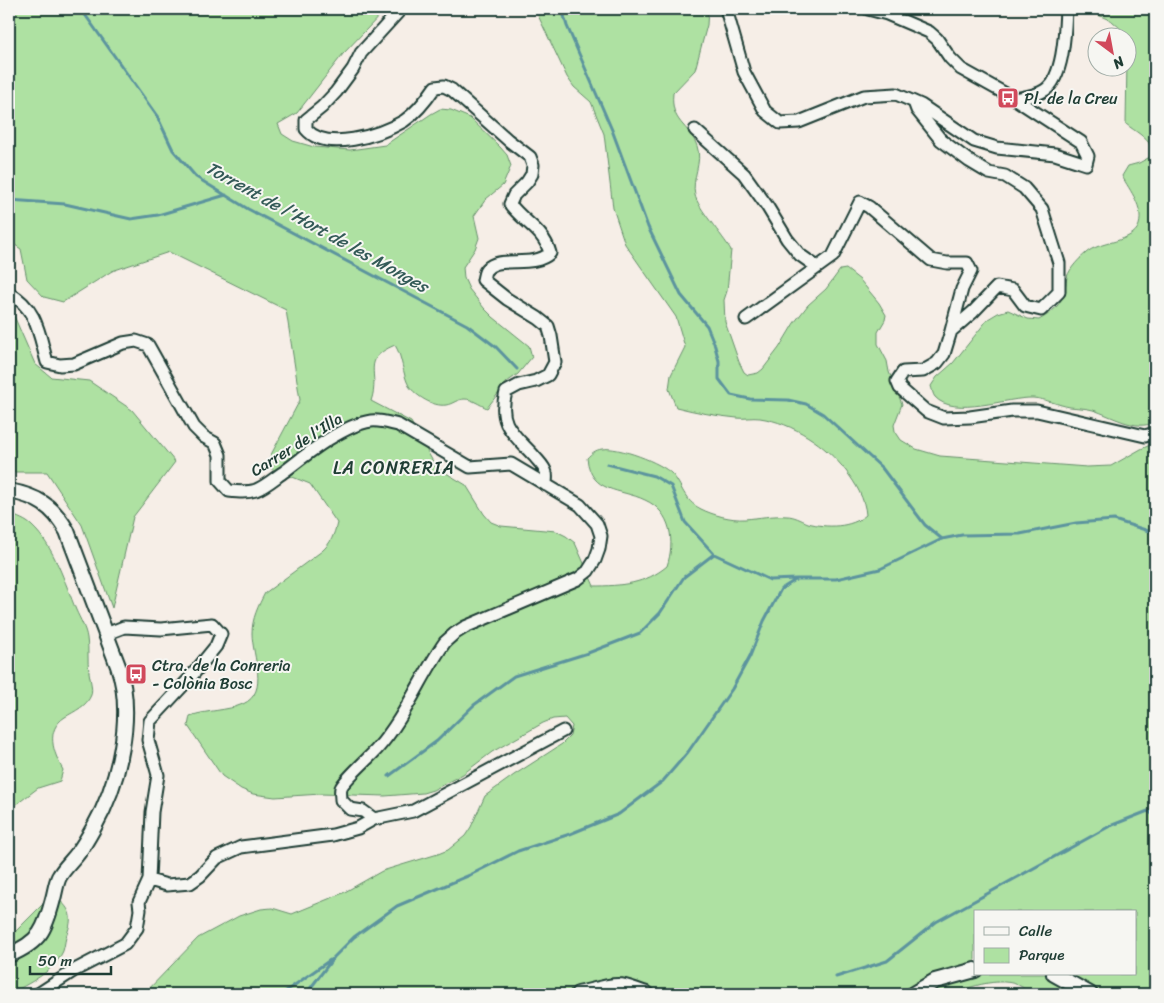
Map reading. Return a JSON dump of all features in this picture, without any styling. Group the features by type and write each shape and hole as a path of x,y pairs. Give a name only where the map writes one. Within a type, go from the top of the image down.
{"street":[{"path":"401,9 360,53 353,69 336,92 306,120 306,128 311,135 319,139 365,137 404,121 424,102 435,87 444,86 452,90 530,157 534,165 532,174 514,195 510,204 516,212 543,236 550,253 543,260 493,264 486,270 483,280 507,300 548,326 555,362 548,375 536,381 519,385 506,392 502,405 505,422 513,434 539,461 546,472 546,485"},
{"path":"726,9 744,72 765,110 780,123 799,122 864,96 896,94 921,105 974,141 997,148 1055,154 1086,164 1088,156 1081,142 1015,99 961,69 929,32 887,14 868,9"},
{"path":"1015,99 1036,95 1046,90 1053,82 1058,69 1065,34 1066,9"},
{"path":"914,102 917,110 941,140 989,173 1005,176 1024,188 1042,209 1059,263 1059,292 1042,310 1025,306 1013,290 997,287 951,331"},
{"path":"695,130 744,174 767,206 786,239 800,255 817,268"},
{"path":"746,319 833,256 860,202 869,207 931,260 946,263 967,263 971,271 962,289 944,354 937,363 923,371 903,372 897,381 900,388 926,411 944,418 970,417 1012,411 1037,412 1150,434"},
{"name":"Carrer de l'Illa","path":"9,293 26,305 34,316 47,362 60,366 74,364 123,343 136,341 148,345 194,427 204,437 215,443 220,455 220,480 229,491 256,490 322,444 358,424 372,421 385,422 398,426 470,467 511,464 580,505 597,524 601,536 599,549 588,571 578,579 465,627 445,642 393,729 378,749 341,787 340,800 350,809 363,811 374,819"},
{"path":"9,490 37,499 45,504 61,521 67,531 123,681 124,695 121,750 115,777 95,825 79,852 59,877 45,926 41,933 32,942 9,955"},
{"path":"38,994 75,970 125,944 137,928 140,910 139,902 149,880 152,812 158,775 148,740 150,721 216,646 221,634 212,624 161,629 124,627 106,634"},
{"path":"149,880 167,885 190,883 200,876 217,858 241,847 333,835 352,830 374,819 414,811 563,731"},
{"path":"913,994 934,981 974,970"},
{"path":"1058,976 1090,994"},
{"path":"578,994 604,991 621,986 632,992 646,994"}],"green space":[{"path":"9,9 386,9 343,54 297,113 278,124 282,134 293,141 314,147 350,150 385,145 440,109 451,110 470,118 507,155 511,166 503,185 486,199 474,216 479,238 475,249 463,267 464,278 469,289 484,308 529,346 532,357 518,374 507,382 487,408 468,399 441,405 425,400 409,386 400,355 395,345 377,356 374,362 374,383 371,401 411,422 436,467 466,485 491,522 501,526 556,531 575,543 594,586 632,583 650,577 667,566 671,547 671,538 666,520 654,505 635,496 608,488 594,478 587,458 600,449 618,450 639,456 659,465 672,474 690,501 701,509 717,515 740,519 790,516 823,526 846,525 866,515 864,503 850,476 838,461 819,444 796,430 772,421 760,418 721,416 676,407 669,389 671,375 685,347 676,317 625,244 613,208 604,134 591,102 574,87 567,77 535,9 708,9 707,25 695,70 673,93 673,103 677,117 694,139 697,146 699,158 694,183 695,195 705,214 731,250 727,291 724,300 725,322 744,372 748,375 758,373 763,369 808,305 826,289 840,270 846,269 860,280 879,303 886,315 878,332 878,344 887,361 889,372 902,404 894,425 895,431 901,440 916,449 940,456 1087,467 1111,466 1155,443 1155,994 1029,994 1022,987 1014,983 993,982 971,987 953,994 144,994 198,938 239,916 261,909 272,908 292,914 343,893 382,871 448,850 465,836 485,796 562,744 570,736 572,726 565,718 553,719 543,723 492,752 463,774 433,790 423,793 385,796 321,794 275,797 253,794 241,789 222,776 188,726 190,716 237,706 251,698 256,691 258,682 252,628 260,603 265,593 328,545 337,523 310,484 265,466 300,400 286,310 169,252 112,271 63,302 44,297 27,279 21,249 9,241"},
{"path":"1084,9 1155,9 1155,422 1148,425 1132,424 1093,410 1070,407 1033,398 968,406 955,406 944,403 935,397 931,386 937,377 953,363 988,319 1008,310 1028,319 1039,320 1044,317 1053,311 1059,303 1064,294 1068,274 1080,258 1092,249 1123,239 1136,231 1139,225 1140,212 1138,206 1122,176 1128,166 1150,157 1151,146 1149,143 1126,124 1127,78 1136,78 1136,28 1120,28 1112,21"},
{"path":"9,313 14,316 35,364 51,377 89,381 132,410 175,462 133,517 112,608 82,525 47,472 9,472"},
{"path":"9,514 24,520 32,526 40,534 53,554 84,628 88,646 88,668 92,690 87,702 65,717 55,728 53,735 54,749 63,770 60,781 38,788 9,810"},
{"path":"56,898 67,909 70,917 63,951 47,971 32,982 9,994 9,938 46,901"}],"waterway":[{"name":"Torrent de l'Hort de les Monges","path":"81,9 157,116 173,150 196,177 248,209 467,325 496,347 517,369"},
{"path":"562,9 567,26 612,130 648,227 681,295 707,326 719,361 719,379 731,395 750,399 788,400 806,404 823,414 882,468 925,525 942,539"},
{"path":"9,200 65,204 131,219 158,215 226,195"},
{"name":"Torrent de l'Hort de les Monges","path":"607,464 654,476 671,486 685,522 714,554"},
{"path":"306,994 334,957 354,937 397,906 470,875 518,851 570,834 619,814 663,781 688,752 732,689 750,656 764,621 781,589 797,579 836,579 880,569 942,539 962,535 1020,534 1076,523 1114,520 1155,533"},
{"path":"389,776 437,741 474,705 514,676 588,653 640,633 660,613 684,577 714,554 770,580 797,579"},
{"path":"836,977 887,961 936,922 1110,826 1148,811 1155,816"},
{"path":"282,994 330,960"}],"place":[{"name":"Pl. de la Creu","path":"1008,98"},
{"name":"Ctra. de la Conreria - Colònia Bosc","path":"136,674"}],"district":[{"name":"LA CONRERIA","path":"394,468"}]}
